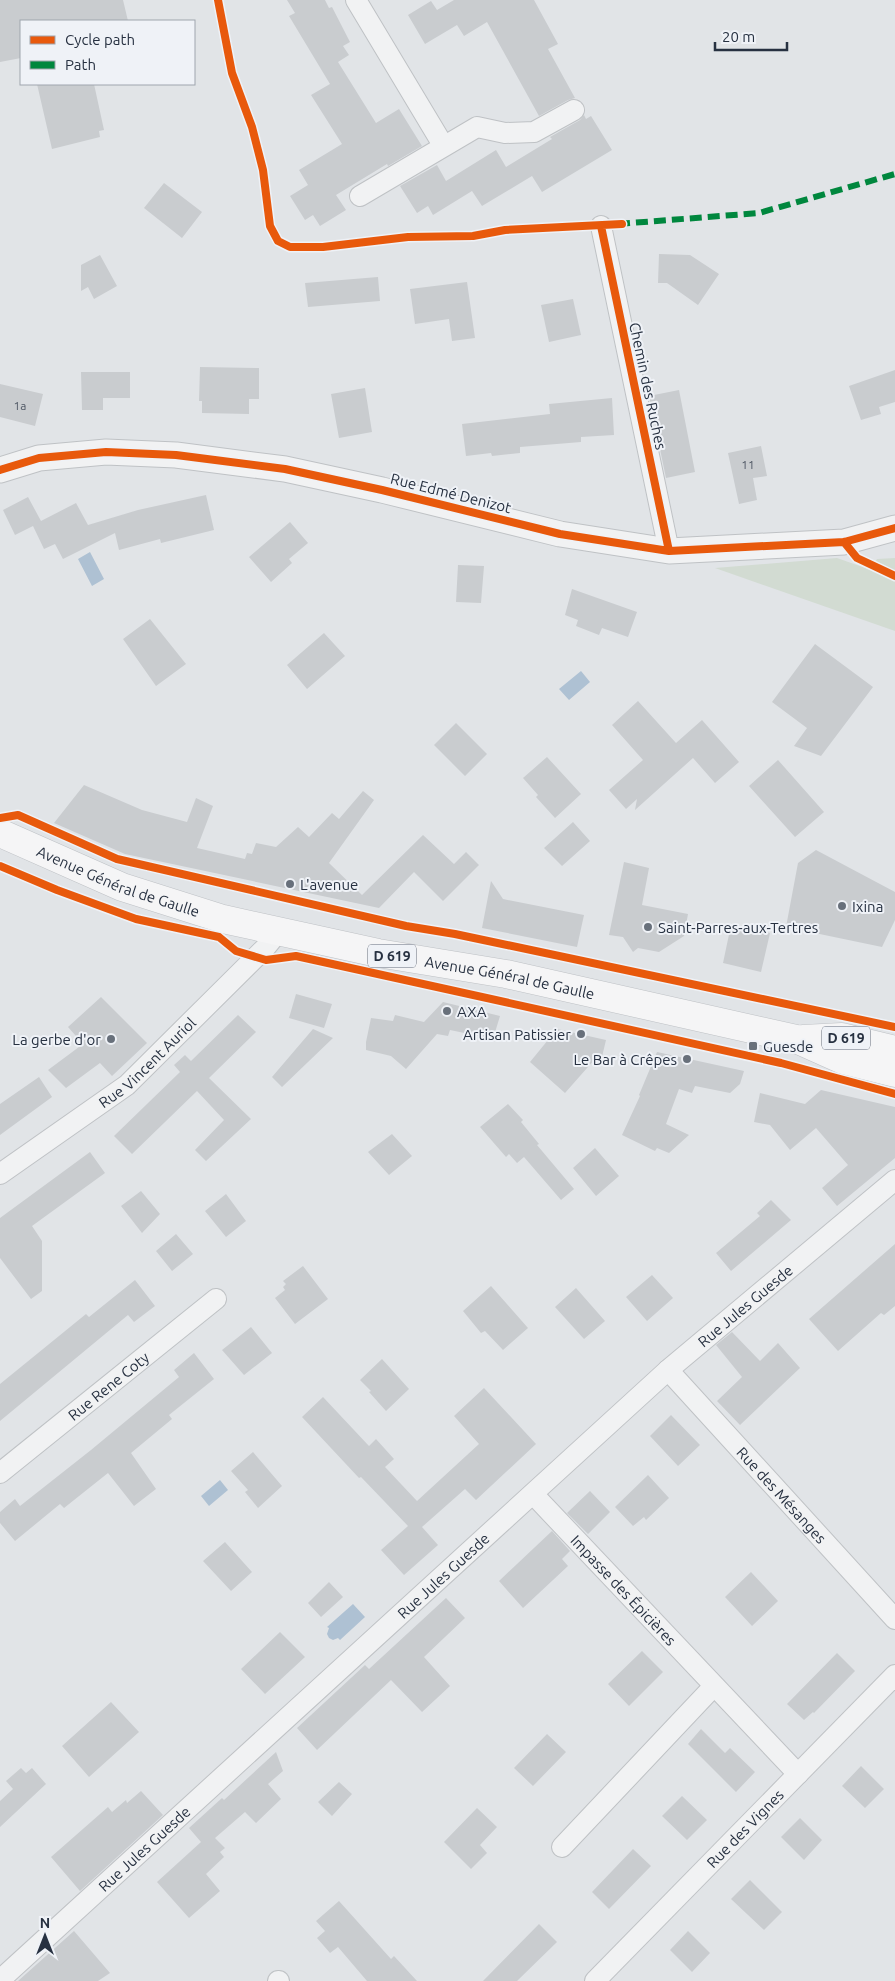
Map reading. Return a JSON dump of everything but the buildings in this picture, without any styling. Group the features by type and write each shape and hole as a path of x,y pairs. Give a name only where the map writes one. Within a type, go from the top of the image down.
{"main road":[{"name":"Avenue Général de Gaulle","path":"0,833 122,887 212,916 387,955 506,974 796,1039 843,1060 895,1074"},
{"name":"Avenue Général de Gaulle","path":"796,1039 842,1037 895,1050"}],"street":[{"path":"356,0 443,145"},
{"path":"360,196 443,145 477,127 505,133 534,132 574,110"},
{"name":"Chemin des Ruches","path":"601,226 669,551"},
{"name":"Rue Edmé Denizot","path":"0,470 39,458 106,452 176,455 285,469 382,490 560,534 669,551 844,542 895,528"},
{"name":"Rue Vincent Auriol","path":"0,1174 127,1085 265,948 278,932"},
{"name":"Rue Jules Guesde","path":"0,1980 668,1370 895,1180"},
{"name":"Rue Rene Coty","path":"0,1473 216,1299"},
{"name":"Rue des Mésanges","path":"668,1370 895,1619"},
{"name":"Impasse des Épicières","path":"533,1494 798,1774"},
{"name":"Rue des Vignes","path":"595,1981 895,1675"},
{"path":"562,1847 714,1686"}],"shaded area":[{"path":"837,558 871,570 877,559 895,558 895,631 715,568"}],"water":[{"path":"90,552 104,579 92,586 78,559"},
{"path":"581,671 590,682 569,700 559,689"},
{"path":"220,1480 228,1490 209,1506 201,1496"},
{"path":"353,1604 365,1617 340,1640 338,1638 333,1640 329,1638 327,1634 329,1628 327,1627"}],"marked path":[{"path":"618,224 759,213 895,174"}],"cycle path":[{"path":"218,0 232,73 252,127 263,170 270,226 278,241 290,247 323,247 408,237 473,236 505,230 622,224"},
{"path":"601,226 669,551"},
{"path":"0,470 39,458 106,452 176,455 285,469 382,490 560,534 669,551 844,542 895,528"},
{"path":"844,542 857,558 895,576"},
{"path":"0,818 18,815 117,859 406,926 455,934 895,1027"},
{"path":"0,866 57,890 136,919 219,937 236,951 266,960 296,956 781,1063 895,1094"}],"place":[{"name":"L'avenue","path":"290,884"},
{"name":"Ixina","path":"842,906"},
{"name":"Saint-Parres-aux-Tertres","path":"648,927"},
{"name":"AXA","path":"447,1011"},
{"name":"Artisan Patissier","path":"581,1034"},
{"name":"La gerbe d'or","path":"111,1039"},
{"name":"Guesde","path":"753,1046"},
{"name":"Le Bar à Crêpes","path":"687,1059"}]}
